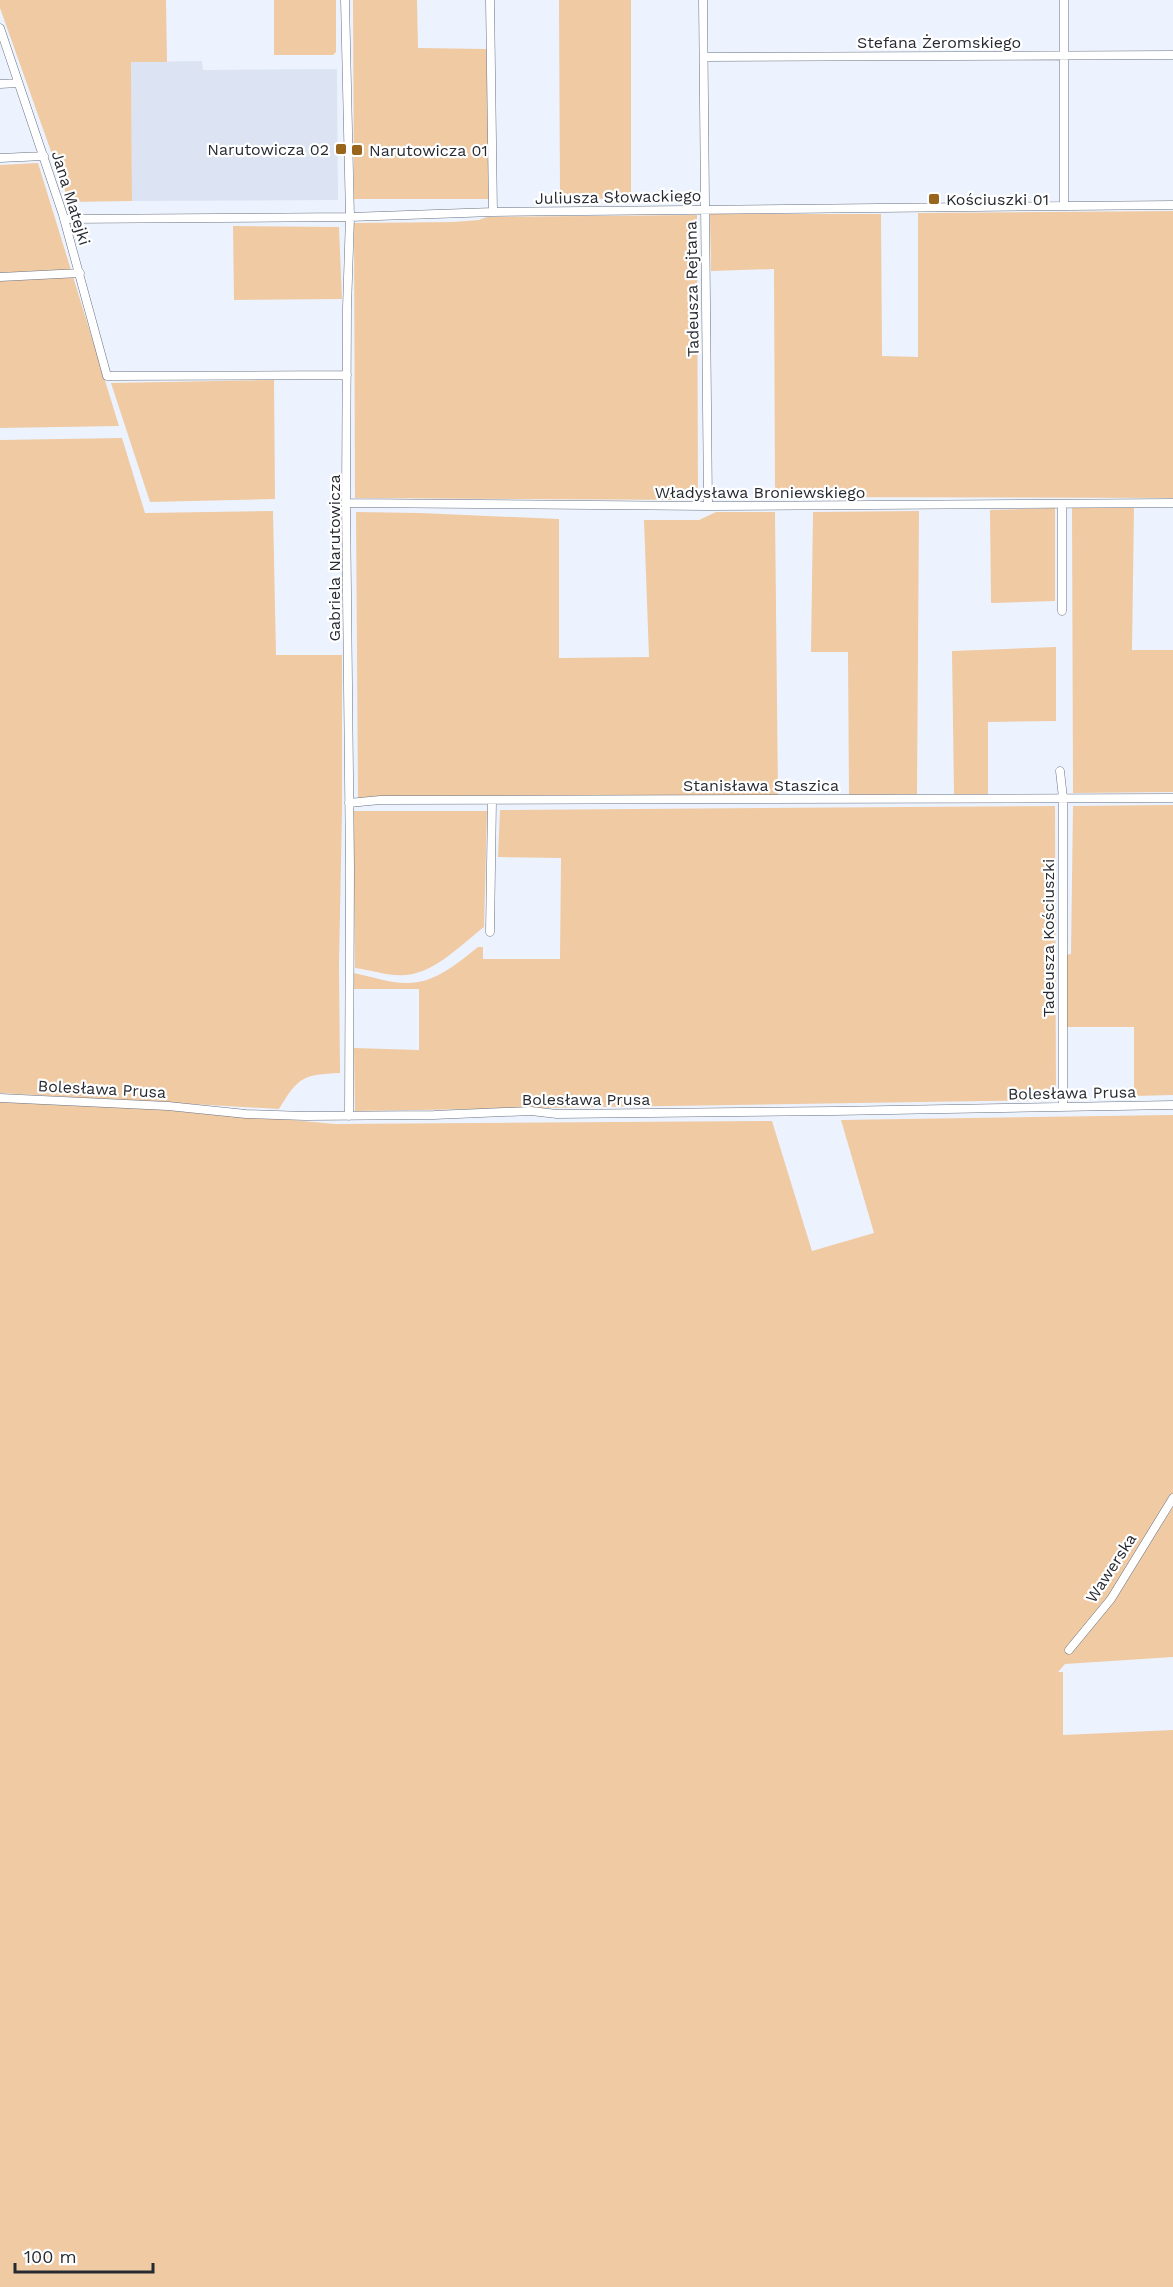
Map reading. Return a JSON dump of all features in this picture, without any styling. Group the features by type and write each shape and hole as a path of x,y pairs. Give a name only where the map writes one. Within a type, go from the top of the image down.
{"street":[{"name":"Gabriela Narutowicza","path":"345,0 350,217 346,503 349,1116"},
{"path":"490,0 493,212"},
{"name":"Tadeusza Rejtana","path":"703,0 708,506"},
{"path":"1064,0 1064,206"},
{"name":"Jana Matejki","path":"0,28 64,219 104,371 109,377 347,375"},
{"name":"Stefana Żeromskiego","path":"704,57 1173,55"},
{"path":"0,84 18,83"},
{"path":"0,158 44,156"},
{"name":"Juliusza Słowackiego","path":"64,219 350,217 704,209 1173,205"},
{"path":"0,277 80,273"},
{"name":"Władysława Broniewskiego","path":"346,503 708,506 1173,503"},
{"path":"1062,505 1062,611"},
{"name":"Tadeusza Kościuszki","path":"1060,771 1063,798 1063,1106"},
{"name":"Stanisława Staszica","path":"349,803 380,800 1173,798"},
{"path":"490,932 492,801"},
{"name":"Bolesława Prusa","path":"0,1098 168,1106 246,1114 349,1116 531,1111 557,1114 834,1112 1173,1105"},
{"name":"Wawerska","path":"1069,1650 1080,1633 1111,1599 1173,1498"}],"shaded area":[{"path":"0,0 166,0 167,62 131,62 132,201 69,202 0,8"},
{"path":"274,0 336,0 336,52 333,55 274,55"},
{"path":"353,0 417,0 418,48 488,49 489,199 354,199"},
{"path":"559,0 631,0 631,199 560,198"},
{"path":"202,61 203,70 337,69 338,200 132,201 131,62"},
{"path":"38,163 119,426 0,428 0,165"},
{"path":"1173,211 1173,498 775,497 774,269 711,271 710,214 881,214 882,356 918,357 918,213"},
{"path":"697,215 698,500 355,498 354,223 453,222 479,220 487,217"},
{"path":"233,226 339,227 342,299 234,300"},
{"path":"274,380 275,499 150,502 111,383"},
{"path":"122,438 145,513 273,511 276,655 342,655 340,1073 303,1079 279,1109 0,1093 0,440"},
{"path":"1055,508 1055,601 991,603 990,510"},
{"path":"1072,508 1134,508 1132,650 1173,650 1173,792 1073,793"},
{"path":"919,511 917,794 849,796 848,652 811,652 813,512"},
{"path":"356,512 559,519 559,658 649,657 644,520 699,520 716,512 775,512 778,795 358,798"},
{"path":"1056,647 1056,721 988,722 988,794 954,795 952,651"},
{"path":"1173,805 1173,1095 1134,1096 1134,1027 1065,1027 1065,955 1071,954 1073,806"},
{"path":"1055,806 1056,1100 355,1111 354,1048 419,1050 419,989 354,989 354,973 394,982 418,982 442,973 478,947 483,947 483,959 560,959 561,858 498,857 500,810"},
{"path":"353,811 487,811 484,927 438,963 417,973 394,975 355,968"},
{"path":"0,1100 174,1109 335,1124 772,1121 812,1251 874,1233 841,1120 1173,1115 1173,1657 1065,1664 1058,1672 1063,1672 1063,1735 1173,1730 1173,2287 0,2287"}],"place":[{"name":"Narutowicza 02","path":"341,149"},
{"name":"Narutowicza 01","path":"357,150"},
{"name":"Kościuszki 01","path":"934,199"}]}
